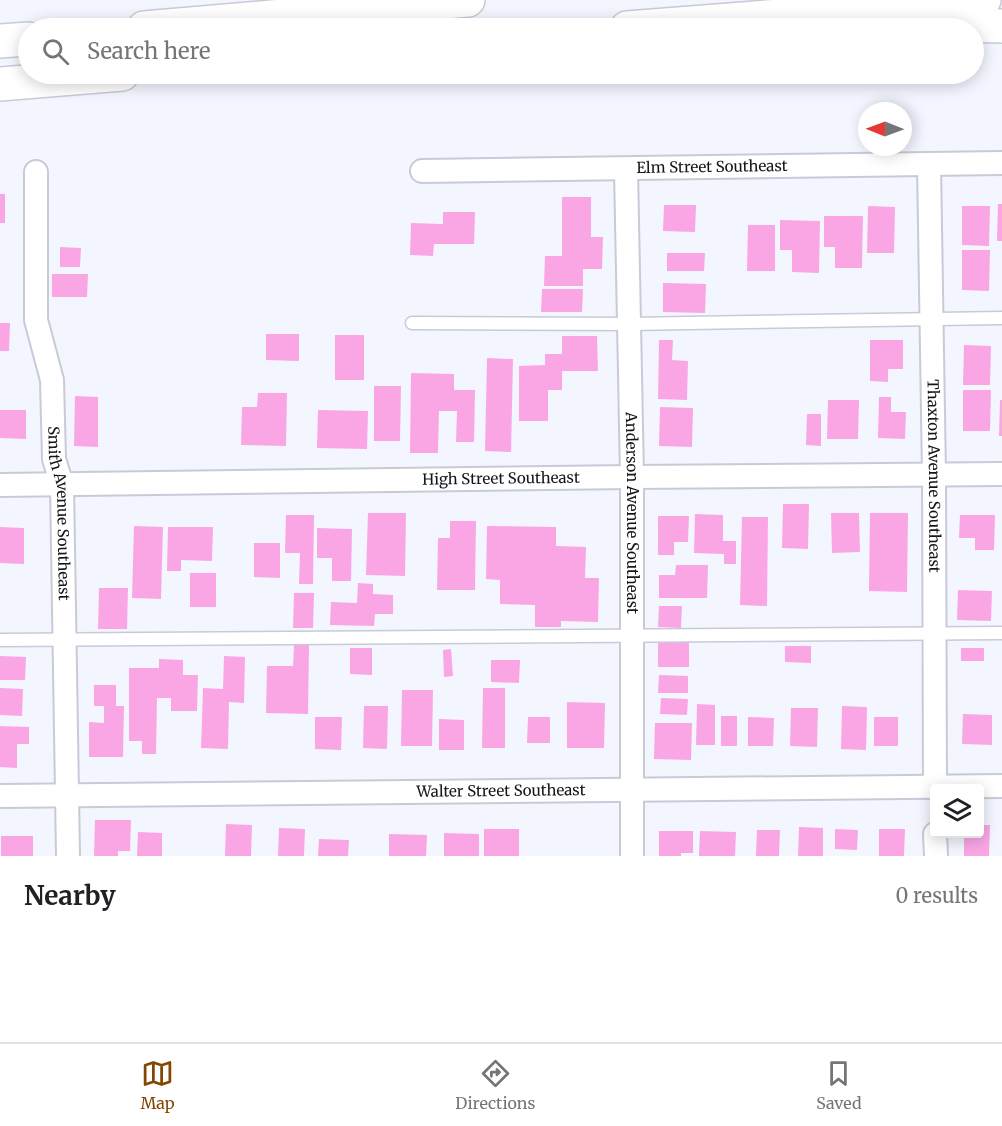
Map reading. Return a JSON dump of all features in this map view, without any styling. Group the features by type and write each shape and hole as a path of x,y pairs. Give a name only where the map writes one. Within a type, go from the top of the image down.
{"highway":[{"path":"260,18 468,0"},
{"path":"750,18 984,0"},
{"path":"984,26 1002,26"},
{"path":"0,41 18,40"},
{"path":"0,84 18,83"}],"street":[{"name":"Elm Street Southeast","path":"422,171 1002,163"},
{"name":"Thaxton Avenue Southeast","path":"930,164 935,784"},
{"name":"Anderson Avenue Southeast","path":"626,169 632,477 632,856"},
{"name":"Smith Avenue Southeast","path":"36,172 36,320 52,380 54,459 62,485 68,856"},
{"name":"High Street Southeast","path":"0,485 1002,474"},
{"name":"Walter Street Southeast","path":"984,786 1002,786"},
{"name":"Walter Street Southeast","path":"0,796 930,787"},
{"path":"935,838 936,856"}],"lane":[{"path":"412,323 629,324 1002,318"},
{"path":"0,640 1002,633"}],"building":[{"path":"0,194 5,194 5,223 0,223"},
{"path":"562,197 591,197 591,237 603,237 602,269 583,269 583,286 544,286 545,256 562,256"},
{"path":"998,204 1002,204 1002,241 997,241"},
{"path":"664,205 696,205 695,232 663,231"},
{"path":"868,206 895,207 894,253 867,253"},
{"path":"962,206 990,206 989,246 962,245"},
{"path":"443,212 475,212 474,244 434,244 433,256 410,255 411,223 443,224"},
{"path":"824,216 863,216 862,268 835,268 835,247 824,247"},
{"path":"780,220 820,221 819,273 792,272 792,250 780,250"},
{"path":"748,225 775,225 775,271 747,271"},
{"path":"60,247 81,248 80,267 60,267"},
{"path":"962,250 990,250 989,291 962,290"},
{"path":"667,253 705,253 704,271 667,271"},
{"path":"52,274 88,274 87,297 52,297"},
{"path":"663,283 706,284 705,313 663,312"},
{"path":"542,289 583,289 582,312 541,312"},
{"path":"0,323 10,323 9,351 0,351"},
{"path":"266,334 299,334 299,361 266,360"},
{"path":"335,335 364,335 364,380 335,380"},
{"path":"562,336 597,336 598,371 562,371 562,390 548,390 548,421 519,421 519,366 545,365 545,354 562,354"},
{"path":"659,340 673,340 672,360 688,361 687,400 658,399"},
{"path":"870,340 903,340 903,369 888,369 888,382 870,381"},
{"path":"964,345 991,346 990,385 963,385"},
{"path":"487,358 513,359 511,452 485,451"},
{"path":"411,373 454,374 454,390 475,390 474,442 456,442 457,411 439,411 438,453 410,453"},
{"path":"374,386 401,386 400,441 374,441"},
{"path":"963,390 991,390 990,431 963,431"},
{"path":"258,393 287,393 286,446 241,445 242,407 257,407"},
{"path":"75,396 98,397 98,447 74,446"},
{"path":"879,397 891,397 891,412 906,412 905,439 878,438"},
{"path":"828,400 859,400 858,439 827,439"},
{"path":"1000,400 1002,400 1002,436 999,436"},
{"path":"660,407 693,408 692,447 659,446"},
{"path":"0,410 26,410 26,439 0,438"},
{"path":"318,410 368,411 367,449 317,448"},
{"path":"807,414 821,414 821,446 806,445"},
{"path":"783,504 809,504 808,549 782,548"},
{"path":"368,513 406,513 405,576 366,575"},
{"path":"831,513 859,513 860,552 832,553"},
{"path":"870,513 908,513 907,592 869,591"},
{"path":"695,514 723,515 723,541 736,541 736,564 724,564 724,554 694,553"},
{"path":"286,515 314,515 313,584 299,584 300,553 285,553"},
{"path":"960,515 995,515 994,550 975,550 975,538 959,538"},
{"path":"658,516 689,516 688,542 674,542 674,555 658,555"},
{"path":"742,517 768,517 767,606 740,605"},
{"path":"450,521 476,521 475,590 437,590 438,538 450,538"},
{"path":"134,526 163,527 161,599 132,598"},
{"path":"487,526 556,527 556,546 586,547 585,578 599,578 598,622 561,621 561,627 535,627 535,605 500,604 500,580 486,579"},
{"path":"0,527 24,528 24,564 0,563"},
{"path":"168,527 213,527 212,561 181,560 181,571 167,571"},
{"path":"317,528 352,529 351,581 332,581 332,558 317,558"},
{"path":"254,543 280,543 280,578 254,577"},
{"path":"676,565 708,565 707,598 659,598 659,575 675,575"},
{"path":"190,573 216,573 216,607 190,607"},
{"path":"358,583 373,584 373,594 393,595 393,614 375,614 374,626 330,625 331,602 357,603"},
{"path":"99,588 128,588 127,629 98,629"},
{"path":"958,590 992,591 991,621 957,620"},
{"path":"294,593 314,593 313,628 293,628"},
{"path":"659,606 682,606 681,628 658,627"},
{"path":"658,639 689,640 689,667 658,667"},
{"path":"294,645 309,645 308,714 266,713 267,666 293,666"},
{"path":"785,646 811,646 811,663 785,662"},
{"path":"350,648 372,648 372,675 350,674"},
{"path":"961,648 984,648 984,661 961,661"},
{"path":"451,649 453,676 444,677 443,650"},
{"path":"0,656 26,657 25,680 0,680"},
{"path":"224,656 245,657 244,703 229,702 228,749 201,748 203,688 223,689"},
{"path":"159,659 183,660 183,675 198,675 197,711 171,711 171,698 157,698 156,754 142,754 142,741 129,741 129,668 159,668"},
{"path":"491,660 520,660 519,683 491,682"},
{"path":"659,675 688,676 688,693 658,693"},
{"path":"94,685 116,685 116,706 124,706 123,757 89,757 89,722 104,723 104,706 94,706"},
{"path":"0,688 23,689 22,716 0,715"},
{"path":"483,688 505,688 505,748 482,748"},
{"path":"402,690 433,690 432,746 401,746"},
{"path":"661,698 688,699 687,715 660,714"},
{"path":"567,702 605,703 604,748 567,748"},
{"path":"697,704 715,705 715,745 696,745"},
{"path":"364,706 388,706 387,749 363,748"},
{"path":"842,706 867,707 866,750 841,749"},
{"path":"791,708 818,708 817,747 790,746"},
{"path":"963,714 992,715 992,745 962,744"},
{"path":"721,716 737,716 737,746 721,746"},
{"path":"315,717 342,717 341,750 315,749"},
{"path":"528,717 550,717 550,743 527,743"},
{"path":"748,717 774,718 773,746 748,746"},
{"path":"874,717 898,717 898,746 874,746"},
{"path":"439,719 464,720 464,750 439,750"},
{"path":"655,723 692,723 691,760 654,759"},
{"path":"0,726 29,727 29,744 17,744 17,768 0,767"},
{"path":"95,820 131,820 130,851 118,851 118,856 94,856"},
{"path":"226,824 252,825 251,856 225,856"},
{"path":"984,825 990,825 989,856 964,856 964,838 984,838"},
{"path":"799,827 823,828 823,856 798,856"},
{"path":"279,828 305,829 304,856 278,856"},
{"path":"484,829 519,829 519,856 484,856"},
{"path":"835,829 858,830 857,850 835,849"},
{"path":"879,829 905,829 904,856 879,856"},
{"path":"757,830 780,830 779,856 756,856"},
{"path":"659,831 693,831 693,853 681,853 681,856 659,856"},
{"path":"700,831 736,832 735,856 699,856"},
{"path":"138,832 162,833 162,856 137,856"},
{"path":"444,833 479,834 479,856 444,856"},
{"path":"389,834 427,835 426,856 389,856"},
{"path":"1,836 33,836 33,856 1,856"},
{"path":"319,839 349,840 348,856 318,856"}]}
